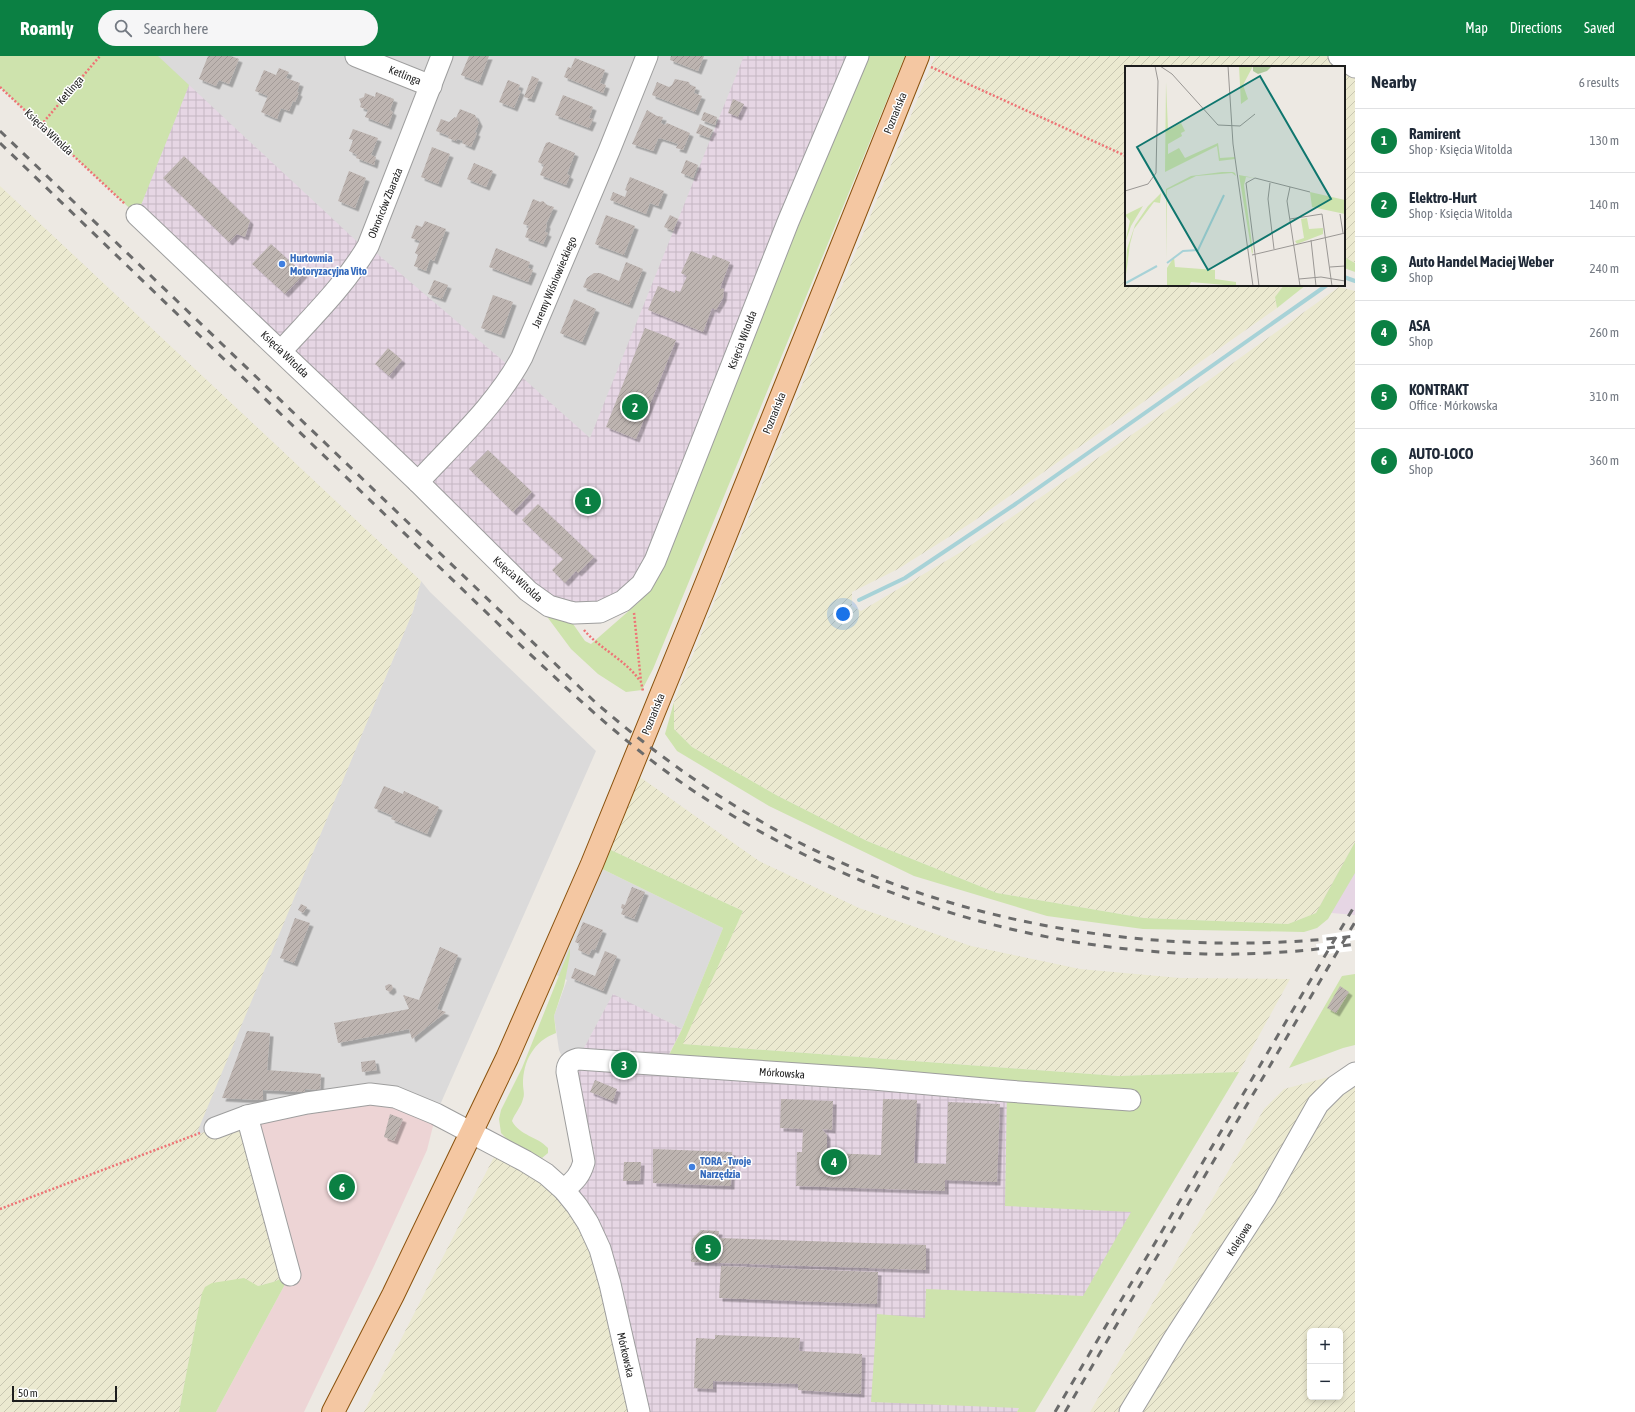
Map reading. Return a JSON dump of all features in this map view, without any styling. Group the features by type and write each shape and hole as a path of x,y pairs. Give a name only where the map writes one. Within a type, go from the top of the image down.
{"main road":[{"name":"Poznańska","path":"333,1412 393,1295 507,1058 542,980 630,770 917,58"}],"street":[{"name":"Ketlinga","path":"356,56 431,86"},
{"name":"Obrońców Zbaraża","path":"281,350 338,288 366,250 442,56"},
{"name":"Jaremy Wiśniowieckiego","path":"418,482 492,401 512,376 522,357 609,151 647,56"},
{"name":"Księcia Witolda","path":"137,215 281,350 528,591 549,606 574,613 600,612 623,601 642,584 655,561 788,222 858,56"},
{"path":"1339,56 1355,67"},
{"name":"Mórkowska","path":"564,1190 581,1173 584,1162 567,1072 567,1067 571,1062 578,1059 873,1079 1130,1100"},
{"name":"Kolejowa","path":"1130,1412 1174,1339 1265,1198 1318,1104 1336,1086 1355,1073"},
{"name":"Mórkowska","path":"215,1128 247,1116 307,1103 370,1094 396,1097 436,1114 525,1161 546,1174 564,1190 588,1223 600,1249 610,1284 639,1412"},
{"path":"247,1116 290,1275"}],"path":[{"name":"Ketlinga","path":"41,125 100,56"},
{"path":"917,58 1125,156"},
{"name":"Księcia Witolda","path":"0,87 137,215"},
{"path":"632,592 641,682 644,695"},
{"path":"567,611 592,640 635,673 641,682"},
{"path":"0,1209 215,1128"}],"shaded area":[{"path":"0,56 857,56 655,561 215,288 0,87"},
{"path":"744,56 858,56 696,458 623,601 549,606 137,215 189,85 365,249 368,246 515,371 590,438"},
{"path":"935,56 1341,56 1355,65 1355,263 1345,258 1345,66 1125,66 1125,286 1283,286 1275,297 1277,308 971,523 898,569 852,592 852,606 861,611 961,552 1156,418 1339,287 1355,291 1355,842 1316,913 1288,924 1144,918 997,893 867,841 778,796 692,747 674,729 674,702"},
{"path":"0,186 421,581 413,611 196,1135 247,1116 290,1275 258,1286 197,1317 179,1412 0,1412"},
{"path":"421,581 430,592 596,751 436,1114 195,1135 413,611"},
{"path":"630,770 759,861 859,908 971,946 1080,969 1180,978 1290,979 1239,1072 1118,1076 682,1044 743,911 600,845"},
{"path":"1355,822 1355,915 1309,911"},
{"path":"592,864 723,928 682,1029 613,995 578,1059 563,1059 559,1050 554,1016 567,980 546,970"},
{"path":"613,994 682,1029 664,1064 1007,1091 1132,1212 1017,1412 639,1412 577,1206 567,1072 578,1059"},
{"path":"1355,1070 1355,1412 1090,1412 1264,1109 1284,1089"},
{"path":"346,1096 436,1114 427,1150 374,1266 304,1412 216,1412 290,1275 247,1116"},
{"path":"499,1147 588,1223 639,1412 364,1412"}],"green space":[{"path":"0,56 158,56 189,85 137,215 0,87"},
{"path":"864,56 905,56 653,669 642,690 626,692 598,674 571,649 528,591 571,621 585,641 591,644 639,602 651,586"},
{"path":"1345,258 1355,263 1355,272 1345,268"},
{"path":"1283,286 1305,286 1277,308 1275,297"},
{"path":"674,702 674,729 692,747 778,796 867,841 997,893 1144,918 1288,924 1316,913 1355,842 1355,873 1328,919 1317,928 1304,932 1143,929 1047,916 914,876 769,806 677,751 665,734"},
{"path":"600,845 743,911 683,1044 1118,1076 1239,1072 1035,1412 1017,1412 1019,1408 871,1402 877,1314 925,1318 926,1289 1083,1296 1131,1212 1005,1206 1007,1091 664,1065 682,1029 723,928 592,864"},
{"path":"570,948 564,986 554,1016 556,1033 542,1041 531,1053 525,1067 523,1084 524,1097 512,1121 519,1130 544,1144 548,1148 548,1153 542,1158 508,1140 501,1133 499,1119 501,1110 522,1068"},
{"path":"1355,974 1355,1045 1289,1068 1342,976"},
{"path":"290,1275 216,1412 179,1412 197,1317 202,1293 205,1287 212,1283 244,1278 258,1286"}],"pier":[{"path":"1355,930 1355,940 1350,941 1352,951 1318,955 1316,944 1323,943 1322,935"}],"building":[{"path":"208,56 231,56 239,59 229,84 219,80 216,86 199,79"},
{"path":"469,56 489,56 479,82 461,75"},
{"path":"671,56 704,56 698,71 670,60"},
{"path":"575,58 605,70 600,83 606,85 603,93 564,77 568,67 571,68"},
{"path":"279,68 289,72 286,78 300,83 297,92 299,93 295,102 293,101 289,111 281,108 277,119 261,112 268,96 255,91 264,70 276,75"},
{"path":"532,76 539,79 531,99 524,97"},
{"path":"675,79 689,82 690,85 696,87 694,93 702,96 695,112 652,95 657,82 669,87"},
{"path":"508,80 520,85 518,90 521,91 514,108 499,102"},
{"path":"376,92 394,99 390,110 393,112 388,126 365,117 368,110 360,107 361,104 359,99 364,97 365,93 375,97"},
{"path":"563,95 593,107 589,118 593,119 589,128 555,115"},
{"path":"733,99 744,104 738,117 728,113"},
{"path":"460,109 475,115 479,123 475,132 477,133 471,147 462,143 463,141 457,139 456,141 448,138 449,136 436,131 441,119 449,122 455,117 456,118"},
{"path":"647,110 657,116 663,117 661,123 665,125 667,123 690,133 683,150 676,148 678,144 660,138 658,139 653,151 632,144"},
{"path":"704,112 717,117 715,125 701,120"},
{"path":"700,124 713,130 709,138 696,133"},
{"path":"353,129 378,138 371,155 376,157 374,165 356,158 357,155 349,151 353,140 349,139"},
{"path":"549,142 575,153 567,174 570,176 566,185 540,175 544,165 538,162 546,143"},
{"path":"432,147 450,154 438,184 421,177"},
{"path":"184,156 250,221 245,237 237,234 229,242 163,178"},
{"path":"686,160 698,165 693,178 681,173"},
{"path":"474,163 493,171 486,187 467,179"},
{"path":"349,171 366,178 355,208 338,201"},
{"path":"630,177 664,191 658,206 650,203 646,214 610,200 613,192 625,197 627,191 625,190"},
{"path":"533,199 540,202 543,201 547,205 554,207 546,224 545,232 548,233 543,244 525,237 529,226 523,224"},
{"path":"606,215 635,226 624,255 595,244"},
{"path":"670,215 678,219 673,231 664,227"},
{"path":"425,221 446,229 434,261 430,259 426,271 414,266 418,255 415,253 420,241 411,238 416,225 422,227"},
{"path":"271,244 304,274 285,294 252,264"},
{"path":"496,248 530,262 528,268 533,270 528,282 489,267"},
{"path":"691,251 711,259 713,255 730,262 720,288 724,289 723,298 716,310 712,308 703,332 648,310 658,286 675,293 675,290 680,292 687,276 681,273"},
{"path":"626,262 643,269 629,305 583,287 587,278 594,273 600,273 619,281"},
{"path":"434,280 448,285 442,299 428,294"},
{"path":"493,295 513,302 501,335 481,328"},
{"path":"574,299 596,309 582,342 560,333"},
{"path":"645,328 676,340 636,439 606,427"},
{"path":"388,348 402,360 389,376 375,364"},
{"path":"488,450 532,492 513,512 469,469"},
{"path":"538,504 594,557 578,573 576,571 565,583 552,570 563,559 522,520"},
{"path":"384,786 403,794 404,791 439,807 427,834 391,819 393,816 374,808"},
{"path":"632,887 645,892 634,919 621,914 623,909 621,908 622,904 625,905"},
{"path":"301,904 307,907 303,913 298,910"},
{"path":"295,918 310,923 294,963 280,958"},
{"path":"583,922 603,930 595,950 592,949 589,955 578,950 580,944 575,942"},
{"path":"440,947 458,955 437,1009 446,1012 412,1039 409,1029 338,1043 334,1023 409,1009 403,995 419,1000"},
{"path":"605,951 617,956 603,991 571,978 575,968 595,976"},
{"path":"389,984 392,985 393,989 390,992 386,990 385,986"},
{"path":"1340,986 1349,992 1336,1013 1327,1008"},
{"path":"247,1031 270,1033 267,1070 321,1074 320,1090 305,1089 305,1092 263,1090 263,1100 222,1098"},
{"path":"375,1060 377,1070 362,1072 361,1062"},
{"path":"595,1080 617,1089 613,1101 590,1092"},
{"path":"781,1099 833,1101 832,1130 822,1129 827,1135 827,1153 881,1155 883,1099 917,1100 914,1163 946,1164 948,1102 1000,1104 997,1182 945,1180 945,1191 796,1186 797,1152 802,1152 803,1129 780,1128"},
{"path":"390,1114 403,1119 394,1141 384,1137"},
{"name":"TORA - Twoje Narzędzia","path":"653,1149 732,1152 731,1186 653,1183"},
{"path":"624,1162 641,1162 640,1181 623,1181"},
{"path":"701,1230 719,1231 718,1238 926,1245 926,1270 691,1262 692,1239"},
{"path":"721,1266 878,1272 877,1304 719,1298"},
{"path":"715,1335 800,1338 799,1351 862,1354 861,1394 798,1390 798,1384 713,1381 713,1389 694,1388 696,1338 715,1339"}],"waterway":[{"path":"1345,277 1355,281"},
{"path":"859,600 905,578 1014,505 1326,286"}],"railway":[{"path":"0,131 595,702 634,735 675,766 739,809 829,857 900,886 974,909 1049,926 1126,937 1203,943 1280,942 1355,936"},
{"path":"0,143 516,641 585,705 633,746 683,784 709,801 782,843 858,879 938,909 1019,931 1102,946 1187,953 1271,953 1355,944"},
{"path":"1055,1412 1355,905"},
{"path":"1065,1412 1355,922"}],"place":[{"name":"Hurtownia Motoryzacyjna Vito","path":"282,264"},
{"name":"Elektro-Hurt","path":"635,407"},
{"name":"Ramirent","path":"588,501"},
{"name":"Auto Handel Maciej Weber","path":"624,1065"},
{"name":"ASA","path":"834,1162"},
{"name":"TORA - Twoje Narzędzia","path":"692,1167"},
{"name":"AUTO-LOCO","path":"342,1187"},
{"name":"KONTRAKT","path":"708,1248"}]}
